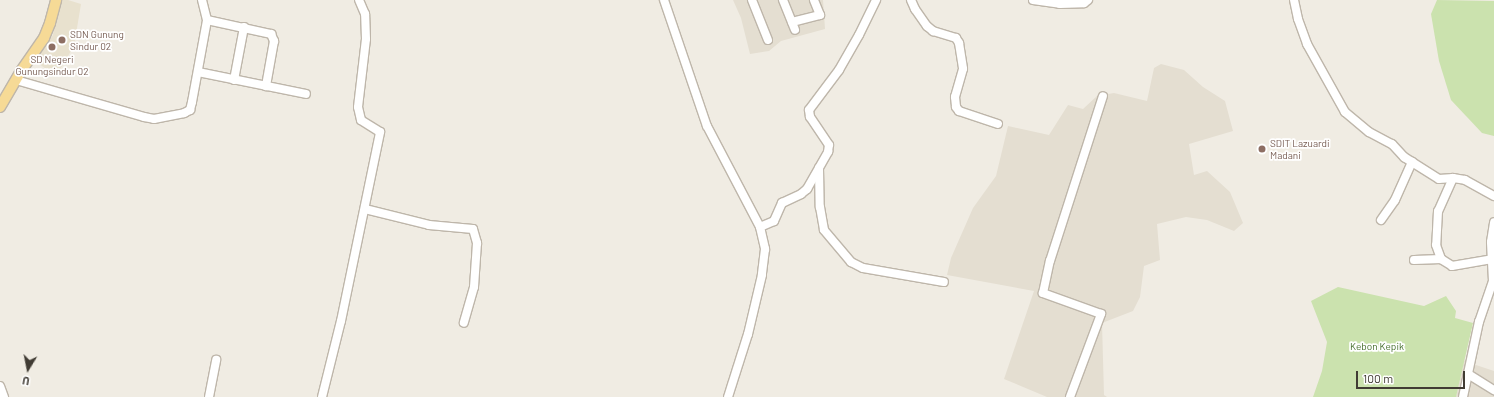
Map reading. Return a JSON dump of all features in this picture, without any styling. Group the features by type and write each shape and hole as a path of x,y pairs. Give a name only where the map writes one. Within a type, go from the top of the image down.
{"main road":[{"path":"0,107 44,38 50,24 56,0"}],"street":[{"path":"16,80 154,119 165,118 190,110 207,20 202,0"},
{"path":"322,397 365,209 380,132 361,120 358,107 366,39 365,14 359,0"},
{"path":"664,0 707,126 760,227 765,249 762,274 748,334 728,397"},
{"path":"752,0 768,40"},
{"path":"783,0 794,26 820,15 814,0"},
{"path":"760,227 774,221 782,202 801,194 807,189 828,152 829,145 810,117 809,110 839,70 859,35 876,0"},
{"path":"911,0 915,9 927,26 933,31 956,38 959,43 963,69 955,97 956,107 959,111 998,124"},
{"path":"1033,0 1060,4 1084,3 1088,0"},
{"path":"1294,0 1298,19 1307,44 1345,112 1370,132 1392,144 1404,157 1439,179 1453,178 1465,180 1494,196"},
{"path":"207,20 268,32 274,36 266,86"},
{"path":"234,80 244,27"},
{"path":"198,72 306,94"},
{"path":"1070,397 1101,314 1043,293 1050,261 1103,96"},
{"path":"1381,220 1395,200 1412,162"},
{"path":"819,167 820,207 824,230 851,262 863,268 944,282"},
{"path":"1441,259 1436,246 1438,211 1453,178"},
{"path":"365,209 429,225 473,229 477,243 474,287 464,323"},
{"path":"1462,397 1479,322 1494,281 1493,259 1490,242 1494,222"},
{"path":"1414,260 1441,259 1452,266 1493,259"},
{"path":"209,397 216,360"},
{"path":"1468,374 1494,390"},
{"path":"0,386 4,397"}],"shaded area":[{"name":"SDN Gunung Sindur 02","path":"59,0 68,0 81,4 74,46 56,76 35,61 53,35"},
{"path":"733,0 823,0 825,29 781,41 769,51 750,54 741,18"},
{"path":"1161,64 1184,70 1203,87 1225,101 1233,131 1189,144 1194,175 1207,171 1230,192 1243,223 1234,231 1207,220 1186,217 1157,224 1160,260 1144,266 1140,297 1133,311 1102,323 1104,395 1107,397 1047,397 1004,379 1034,291 947,275 951,258 973,208 996,176 1008,126 1049,135 1068,105 1083,109 1097,96 1114,93 1147,101 1154,68"},
{"path":"1464,361 1494,371 1494,397 1456,397"}],"green space":[{"path":"1437,0 1494,1 1494,136 1482,133 1451,100 1439,61 1431,14"},
{"name":"Kebon Kepik","path":"1338,287 1424,306 1446,296 1456,311 1455,318 1473,323 1456,397 1313,397 1322,371 1327,342 1311,301"}],"place":[{"name":"SDN Gunung Sindur 02","path":"62,40"},
{"name":"SD Negeri Gunungsindur 02","path":"52,47"},
{"name":"SDIT Lazuardi Madani","path":"1262,149"}]}
